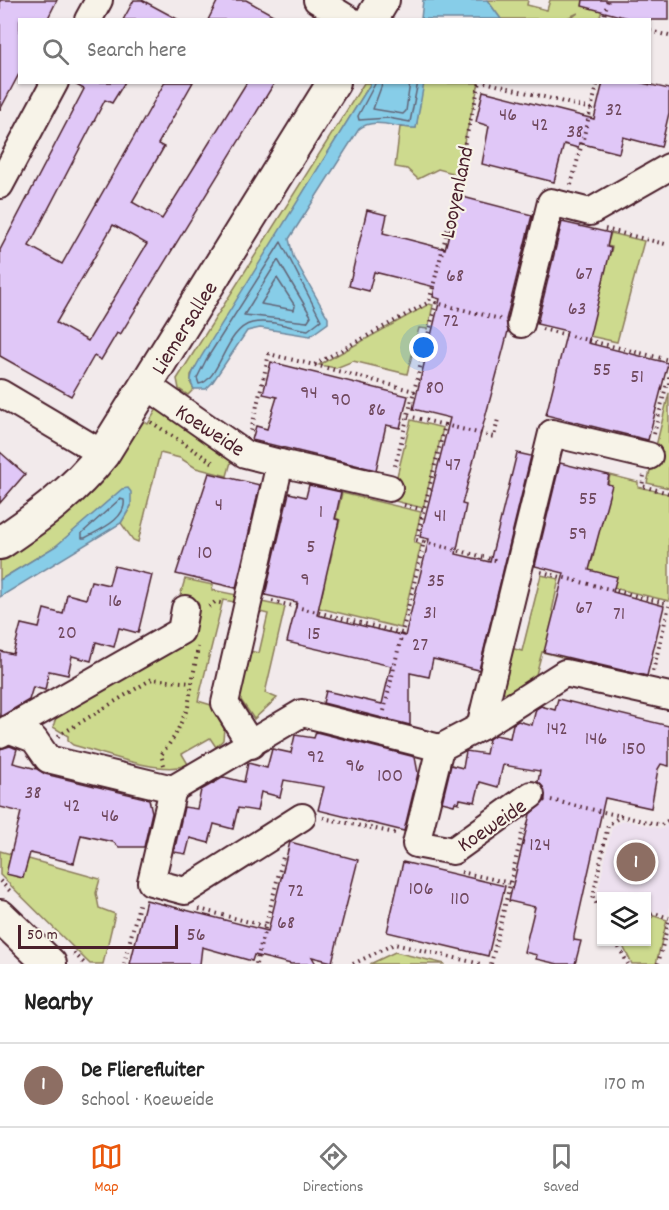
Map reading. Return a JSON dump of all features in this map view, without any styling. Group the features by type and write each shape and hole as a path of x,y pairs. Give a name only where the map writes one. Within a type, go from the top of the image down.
{"street":[{"path":"89,18 99,0"},
{"path":"317,0 347,18"},
{"path":"372,18 383,0"},
{"path":"0,186 54,84"},
{"name":"Liemersallee","path":"0,543 30,523 81,482 103,454 333,84"},
{"path":"521,324 551,202 590,212 669,166"},
{"name":"Koeweide","path":"146,385 245,454 389,488"},
{"path":"0,393 103,454"},
{"path":"480,727 552,433 649,456"},
{"path":"251,745 225,704 280,463"},
{"path":"4,732 180,631 190,621"},
{"path":"4,732 34,739 48,759 173,789 302,713 440,748 480,727 565,673 659,694"},
{"name":"Koeweide","path":"440,748 416,844 453,851 531,795"},
{"path":"173,789 151,882 185,891 297,820"},
{"path":"0,916 50,964"}],"path":[{"path":"604,18 608,0"},
{"path":"651,31 669,36"},
{"name":"Looyenland","path":"429,302 461,177 459,166 480,84"},
{"path":"492,84 591,109"},
{"path":"566,206 597,84"},
{"path":"590,212 597,227 669,245"},
{"path":"314,365 429,302 669,360"},
{"path":"424,510 388,501 389,488 436,303"},
{"path":"245,454 269,354 414,391"},
{"path":"669,374 667,383 669,384"},
{"path":"408,416 494,437 498,419"},
{"path":"445,425 416,540 669,605 659,694"},
{"path":"379,732 424,542"},
{"path":"173,789 161,755 183,720 188,707 194,660 190,621 213,602 248,603 402,633"},
{"path":"40,748 152,679 191,683"},
{"path":"531,795 661,825 669,820"},
{"name":"Koeweide","path":"491,964 531,795"},
{"path":"597,906 592,897 608,825 621,816"},
{"path":"256,964 297,820"},
{"path":"124,964 138,903 148,896 151,882"},
{"path":"190,907 265,927"},
{"path":"651,914 654,913 669,919 658,964"},
{"path":"353,964 394,944 481,964"},
{"path":"618,946 628,964"}],"shaded area":[{"path":"623,820 662,829 669,824 669,915 651,912 651,892 598,892 612,827"}],"green space":[{"path":"487,0 528,0 527,5 547,10 550,0 605,0 600,18 571,18 578,13 567,18 500,18"},
{"path":"363,84 370,84 191,375 191,384 194,389 188,395 179,389 177,379"},
{"path":"423,84 479,84 458,166 460,175 438,169 418,179 407,169 395,167 400,127 416,128"},
{"path":"611,233 644,241 617,342 585,335 603,282 605,255 610,255 612,247 607,246"},
{"path":"429,304 433,305 428,329 419,328 407,374 353,361 336,368 319,365"},
{"path":"669,393 669,488 647,483"},
{"path":"158,407 233,455 227,476 196,468 180,458 160,453 138,542 133,540 121,523 131,506 123,489 56,546 0,580 0,553 139,418 148,424"},
{"path":"411,420 443,428 423,508 391,500"},
{"path":"610,475 638,482 638,487 669,494 669,601 584,581 593,558"},
{"path":"342,493 421,512 414,542 421,545 401,628 315,607 318,594 322,595 324,586 320,585 326,561 330,562 332,553 328,552 334,528 338,528 340,520 336,518"},
{"path":"541,575 559,579 552,611 656,638 646,678 542,652 533,686 517,696 496,690 507,647 522,651"},
{"path":"185,579 213,585 212,590 237,595 235,602 223,600 198,701 211,705 224,728 223,740 216,747 210,738 182,754 188,764 164,768 115,758 73,745 68,741 68,736 53,727 59,708 188,633 178,603"},
{"path":"262,602 285,607 265,693 277,698 254,719 238,696 249,651 259,653 268,614 260,612"},
{"path":"0,851 100,879 96,893 99,908 115,914 103,964 90,964 0,875"},
{"path":"654,916 667,920 656,964 632,964 623,946 651,946 651,918"},
{"path":"395,952 445,964 370,964"}],"water":[{"path":"423,0 487,0 500,18 421,18"},
{"path":"370,84 424,84 416,128 379,123 365,125 359,129 289,239 293,256 328,318 328,323 310,336 260,328 247,331 212,383 206,389 194,389 191,377 201,357"},
{"path":"128,488 131,492 131,506 121,523 0,597 0,580 56,546 122,489"}],"building":[{"path":"0,0 57,0 48,18 18,18 18,76 0,110"},
{"path":"134,0 142,0 175,18 124,18"},
{"path":"218,0 246,0 278,18 209,18"},
{"path":"583,0 669,0 669,20 627,18 582,6"},
{"path":"75,84 124,84 112,103 105,100 29,246 62,264 164,84 192,84 158,144 164,147 132,202 162,219 246,84 274,84 120,335 117,333 101,360 94,356 71,396 0,356 0,250 84,89","holes":["113,225 147,244 88,341 56,323"]},
{"path":"603,84 647,84 669,89 669,113 661,147 623,137 619,153 579,143 578,148 564,144 554,182 482,164 489,126 476,122 483,91 594,119"},
{"path":"459,196 532,215 506,320 508,331 462,504 466,505 456,554 490,562 517,453 531,456 479,670 433,659 429,677 410,673 410,725 323,703 326,691 382,704 391,666 287,642 297,602 265,595 289,493 306,497 309,485 341,492 335,519 339,520 317,615 405,636 429,539 420,537 450,418 413,409 440,299 433,297 435,287 374,272 369,291 349,286 367,210 387,215 383,233 445,249"},
{"path":"562,222 610,233 607,247 611,248 588,343 668,363 648,440 546,415 567,331 537,324"},
{"path":"271,362 408,396 400,428 386,425 376,470 252,440 256,426 267,429 277,397 263,394"},
{"path":"0,452 25,474 0,503"},
{"path":"560,463 609,475 607,484 612,485 589,570 617,577 613,592 664,606 647,676 544,652 564,573 535,566"},
{"path":"209,473 260,485 236,588 176,574"},
{"path":"114,566 152,575 138,633 119,628 114,647 96,642 91,661 72,656 68,675 49,671 45,690 33,687 29,700 0,717 0,651 13,654 21,624 39,628 44,609 63,614 67,594 86,599 91,581 109,585"},
{"path":"558,699 669,726 669,766 661,764 658,769 651,808 605,798 574,936 574,940 581,941 575,964 558,964 536,959 537,955 524,952 535,907 509,901 530,814 545,801 543,787 538,782 540,771 503,765 498,787 480,782 475,802 460,799 459,803 455,802 454,805 442,802 451,765 463,768 466,751 486,754 489,739 495,735 510,738 513,724 518,721 532,725 536,709 541,706 555,710"},
{"path":"316,732 415,757 418,773 404,831 318,810 324,787 284,780 280,797 261,792 257,811 238,808 233,829 214,824 209,843 190,838 186,854 174,852 184,807 197,809 201,790 224,777 244,782 248,763 267,768 272,749 291,753 295,735 314,738"},
{"path":"10,746 17,749 13,763 37,769 45,774 149,799 152,812 144,847 119,847 113,842 81,835 74,863 30,853 23,878 6,874 21,812 0,807 0,749"},
{"path":"290,842 358,860 332,962 312,957 316,964 291,964 254,955 252,961 202,947 200,964 130,964 146,900 268,931"},
{"path":"403,862 505,886 488,956 387,932"}],"place":[{"name":"De Flierefluiter","path":"636,862"}]}
